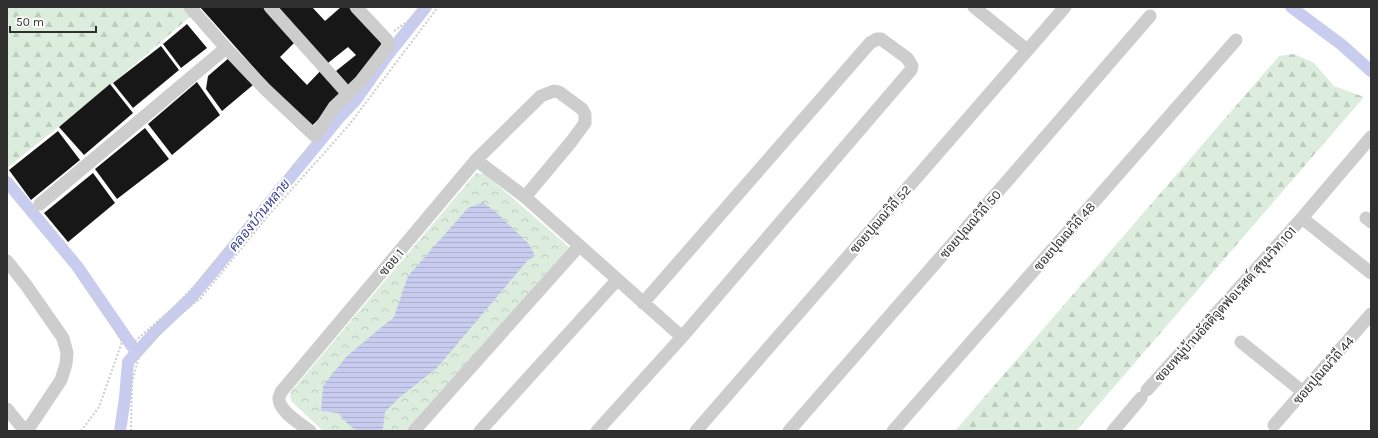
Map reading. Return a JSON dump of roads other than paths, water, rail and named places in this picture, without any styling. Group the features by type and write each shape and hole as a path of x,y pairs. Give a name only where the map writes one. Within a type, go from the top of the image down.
{"street":[{"path":"190,7 265,89 315,136 334,107 360,82 388,46 387,40 356,7"},
{"path":"270,7 347,93"},
{"path":"974,7 1027,50"},
{"name":"ซอยปุณณวิถี 52","path":"696,431 1065,7"},
{"name":"ซอยปุณณวิถี 50","path":"789,431 1016,172 1150,16"},
{"path":"597,431 682,337 911,70 912,66 907,58 881,39 877,39 870,43 643,304"},
{"name":"ซอยปุณณวิถี 48","path":"893,431 1236,40"},
{"path":"40,204 226,48"},
{"name":"ซอย 1","path":"310,431 286,413 280,405 279,399 281,392 476,160 541,96 554,90 582,109 585,114 585,123 525,197"},
{"name":"ซอยหมู่บ้านอัลติจูดฟอเรสต์ สุขุมวิท 101","path":"1112,431 1302,218 1371,137"},
{"path":"476,160 525,197 643,304 682,337"},
{"name":"ซอยหมู่บ้านอัลติจูดฟอเรสต์ สุขุมวิท 101","path":"1302,218 1371,273"},
{"path":"414,431 579,246"},
{"path":"7,262 26,285 63,338 67,354 66,364 61,380 26,431 7,409"},
{"path":"480,431 617,280"},
{"name":"ซอยปุณณวิถี 44","path":"1274,429 1303,392 1371,314"},
{"path":"1241,342 1303,392"}],"water":[{"path":"483,202 529,244 535,256 527,261 437,368 400,397 385,412 383,428 380,431 358,431 348,424 338,413 321,411 323,386 347,356 394,317 408,276 468,208"}],"waterway":[{"name":"คลองบ้านหลาย","path":"120,431 128,362 155,332 193,296 339,118 355,101 387,56 426,7"},
{"path":"1291,7 1342,45 1371,71"},
{"path":"7,182 77,266 136,352"}]}
